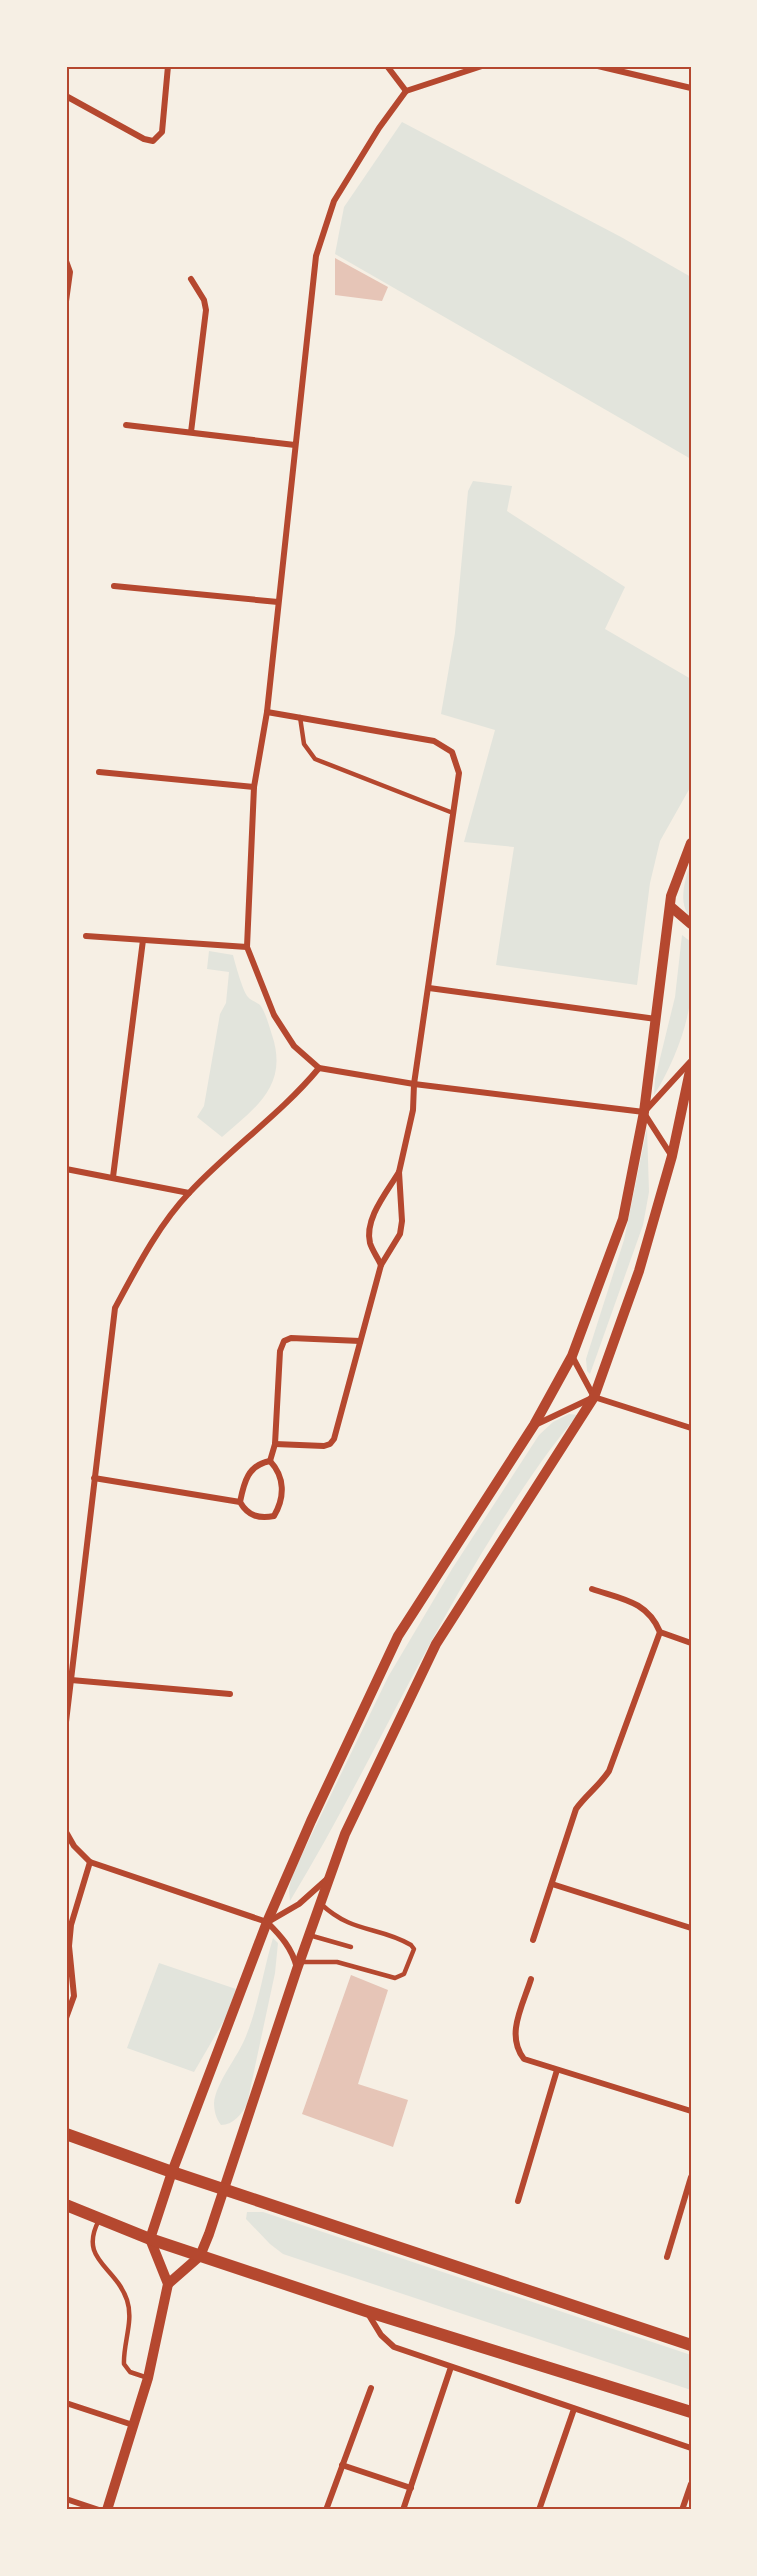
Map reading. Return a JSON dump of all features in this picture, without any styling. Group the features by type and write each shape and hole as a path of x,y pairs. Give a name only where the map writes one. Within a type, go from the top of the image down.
{"main road":[{"path":"66,2134 225,2190 691,2345"},
{"path":"66,2205 150,2239 366,2312 691,2412"}],"street":[{"path":"66,96 144,139 153,141 162,132 168,66"},
{"path":"387,66 406,91"},
{"path":"482,66 406,91 379,128 334,201 316,256 267,711 254,788 247,947 274,1015 294,1046 319,1068 414,1084 644,1113 672,1156"},
{"path":"598,66 691,88"},
{"path":"66,261 70,272 66,301"},
{"path":"191,279 204,300 206,310 191,432"},
{"path":"126,425 295,445"},
{"path":"114,586 278,602"},
{"path":"267,711 434,741 452,752 459,773 412,1110 399,1172 402,1221 400,1234 381,1265 334,1439 330,1444 324,1446 275,1444"},
{"path":"99,772 254,788"},
{"path":"107,2510 148,2378 168,2284 150,2239 172,2172 267,1922 311,1821 398,1636 534,1425 572,1356 623,1219 644,1113 670,896 691,843"},
{"path":"670,906 691,924"},
{"path":"86,936 247,947"},
{"path":"113,1177 143,940"},
{"path":"429,988 656,1019"},
{"path":"644,1113 691,1061"},
{"path":"168,2284 200,2256 225,2190 298,1965 345,1834 436,1644 594,1397 639,1271 672,1156 691,1066"},
{"path":"66,1722 115,1308 143,1256 189,1193 302,1088 319,1068"},
{"path":"66,1169 189,1193"},
{"path":"381,1265 370,1243 370,1230 373,1216 399,1172"},
{"path":"270,1461 275,1444 280,1351 284,1341 291,1338 360,1341"},
{"path":"572,1356 594,1397"},
{"path":"534,1425 594,1397 691,1428"},
{"path":"94,1478 240,1502 246,1511 264,1518 274,1516 280,1506 282,1493 282,1480 278,1470 270,1461"},
{"path":"240,1502 249,1473 258,1463 270,1461"},
{"path":"533,1940 576,1809 609,1771 660,1632 653,1617 642,1606 592,1589"},
{"path":"660,1632 691,1643"},
{"path":"71,1680 230,1694"},
{"path":"66,1832 74,1846 90,1862 267,1922 288,1946 298,1965"},
{"path":"66,2018 74,1996 69,1946 71,1925 90,1862"},
{"path":"267,1922 299,1904 330,1877"},
{"path":"552,1884 691,1928"},
{"path":"531,1979 513,2035 516,2050 524,2059 691,2111"},
{"path":"66,1993 74,1996"},
{"path":"518,2201 557,2070"},
{"path":"667,2257 688,2196 691,2177"},
{"path":"366,2312 381,2335 393,2347 691,2448"},
{"path":"403,2510 451,2367"},
{"path":"326,2510 371,2388"},
{"path":"66,2403 133,2426"},
{"path":"539,2510 574,2409"},
{"path":"342,2465 411,2488"},
{"path":"682,2510 691,2484"},
{"path":"66,2499 99,2510"}],"lane":[{"path":"300,717 304,744 315,759 453,813"},
{"path":"298,1965 337,1962 395,1978 404,1974 411,1957 414,1949 408,1943 349,1924 335,1917 321,1904"},
{"path":"309,1935 351,1947"},
{"path":"100,2218 91,2235 92,2246 116,2279 127,2301 129,2325 124,2364 130,2372 148,2378"}],"shaded area":[{"path":"402,122 621,237 691,277 691,459 335,254 344,207"},
{"path":"473,481 512,486 507,511 625,587 605,629 691,679 691,786 660,841 650,883 637,985 496,965 514,847 464,842 495,730 441,714 455,633 468,491"},
{"path":"691,862 691,918 683,899"},
{"path":"682,935 691,942 689,1007 678,1046 654,1095 655,1079 675,997"},
{"path":"209,951 233,955 246,994 260,1005 264,1012 276,1053 276,1068 266,1094 222,1137 197,1117 204,1106 220,1014 226,1003 229,972 207,969"},
{"path":"647,1128 649,1192 643,1225 590,1374 587,1371 586,1359 624,1240"},
{"path":"569,1414 578,1415 528,1481 473,1568 344,1807 290,1901 289,1888 293,1873 388,1677 452,1569 539,1435 553,1422"},
{"path":"273,1938 278,1943 275,1973 247,2104 237,2118 221,2125 215,2111 216,2095 250,2024"},
{"path":"159,1963 236,1989 226,2017 194,2072 127,2048"},
{"path":"247,2212 263,2212 691,2355 691,2390 283,2254 246,2219"}],"building":[{"path":"335,258 388,287 382,301 335,295"},
{"path":"351,1975 388,1990 358,2084 408,2100 393,2147 302,2114"}]}
